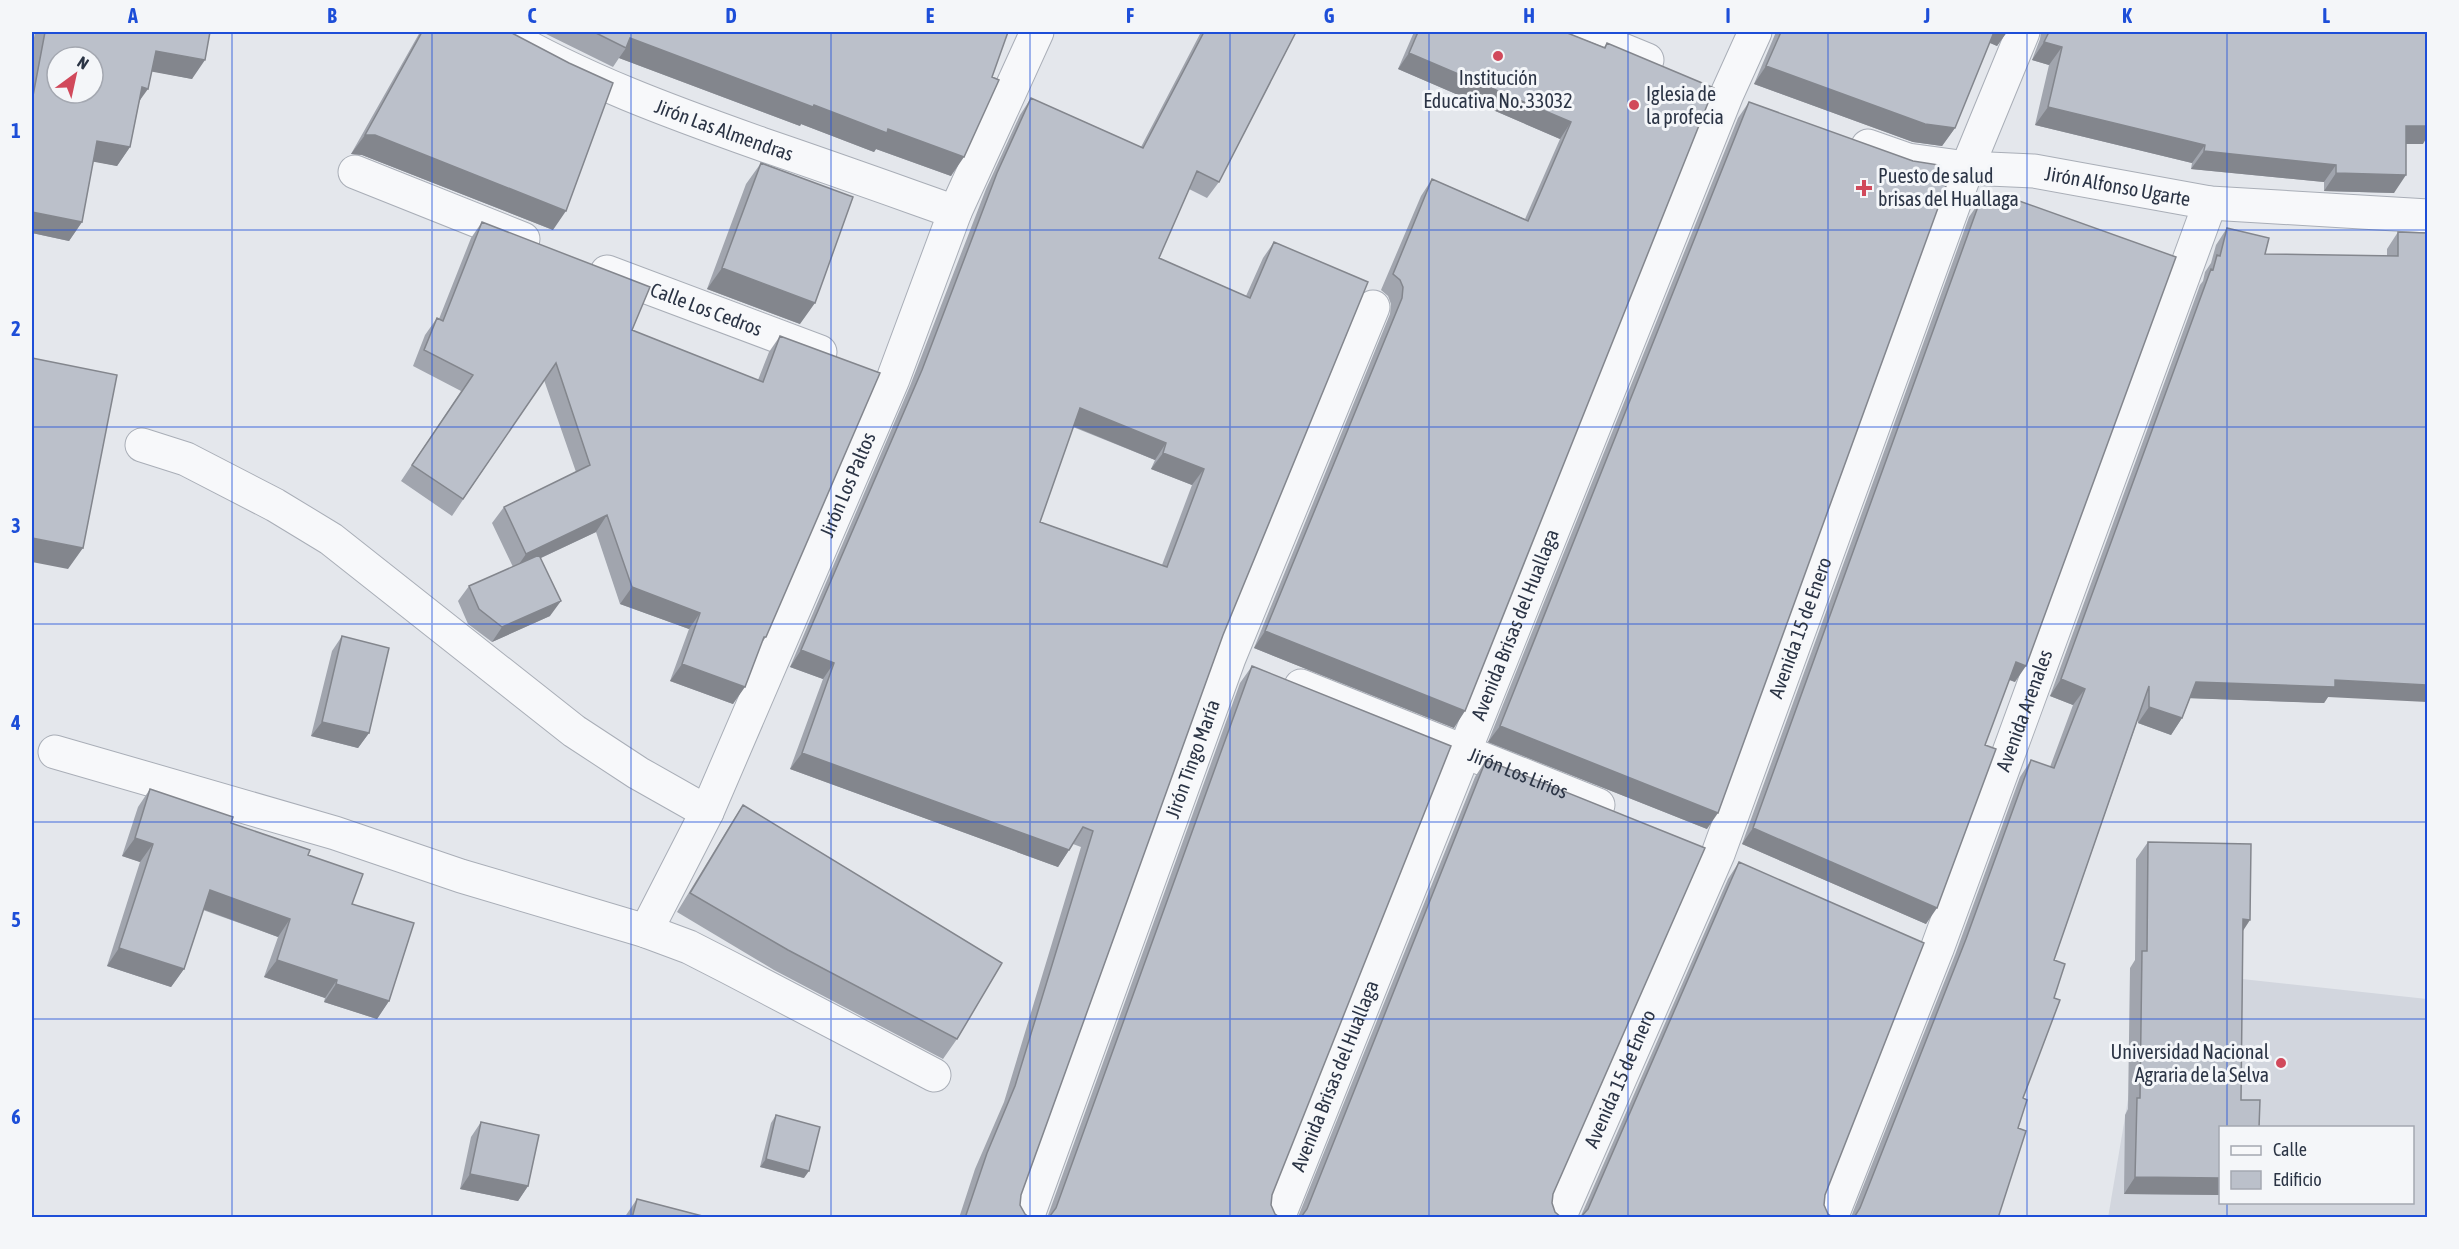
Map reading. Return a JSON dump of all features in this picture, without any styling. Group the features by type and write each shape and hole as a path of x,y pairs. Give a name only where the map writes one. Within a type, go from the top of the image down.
{"street":[{"name":"Jirón Las Almendras","path":"501,32 594,80 653,105 955,212"},
{"name":"Jirón Los Paltos","path":"646,931 707,812 893,379 955,212 1036,32"},
{"path":"1580,32 1759,106"},
{"name":"Avenida Brisas del Huallaga","path":"1278,1218 1727,94 1755,32"},
{"name":"Avenida 15 de Enero","path":"1559,1218 1729,859 1967,168 2023,32"},
{"name":"Jirón Alfonso Ugarte","path":"1844,137 1908,160 1967,168 2034,171 2210,203 2427,216"},
{"name":"Calle Los Cedros","path":"355,172 565,256 893,379"},
{"name":"Avenida Arenales","path":"1831,1218 1926,944 2210,203"},
{"name":"Jirón Tingo María","path":"1027,1218 1230,658 1373,307"},
{"path":"142,445 186,459 275,505 331,539 574,731 638,773 707,812"},
{"name":"Jirón Los Lirios","path":"1230,658 1630,818"},
{"path":"55,752 335,833 461,876 646,931 689,947 934,1075"},
{"path":"1685,841 1729,859"}],"shaded area":[{"name":"Universidad Nacional Agraria de la Selva","path":"2150,969 2427,999 2427,1217 2108,1218"}],"building":[{"path":"45,32 210,32 205,60 156,51 148,89 142,87 130,147 97,141 82,222 32,212 32,101"},
{"path":"422,32 510,32 613,83 566,211 375,135 365,135"},
{"path":"594,32 1008,32 992,77 999,80 964,157 888,129 887,133 814,105 813,107 630,38 626,48"},
{"path":"1204,32 1296,32 1219,182 1197,171 1159,258 1250,298 1274,242 1368,282 1223,635 1021,1195 1020,1205 1030,1218 965,1218 987,1153 1015,1086 1093,831 1083,827 1069,850 802,753 834,663 801,650 922,370 997,173 1031,98 1143,148","holes":["1080,408 1166,443 1163,453 1204,469 1167,567 1040,522"]},
{"path":"1418,32 1565,32 1605,48 1607,43 1714,88 1465,711 1265,631 1402,298 1403,287 1400,280 1393,274 1432,179 1528,221 1571,122 1409,53"},
{"path":"1781,32 1994,32 1955,128 1925,124 1766,66"},
{"path":"2049,32 2427,32 2427,126 2406,126 2406,175 2336,173 2336,165 2204,151 2205,145 2048,107 2062,47 2044,42"},
{"path":"1749,102 1913,161 1939,165 1933,180 1946,186 1718,813 1500,726"},
{"path":"761,163 853,197 815,303 722,268"},
{"path":"2008,197 2176,257 2026,666 2016,662 1985,745 1996,749 1937,908 1753,828 1980,201 2003,210"},
{"path":"482,222 650,287 632,330 763,382 780,336 880,373 766,637 764,637 745,687 682,664 700,613 632,587 607,515 526,554 504,507 590,465 556,363 463,499 412,465 473,375 424,350 437,318 443,321"},
{"path":"2227,228 2269,238 2265,254 2398,256 2398,232 2427,233 2427,685 2335,680 2335,687 2196,682 2182,718 2149,707 2149,686 2054,960 2065,964 2054,998 2060,1000 2023,1098 2027,1100 2018,1128 2026,1131 1998,1218 1851,1218 1860,1208 1966,939 2031,760 2054,768 2085,689 2061,679 2211,269 2213,270 2217,255 2220,256"},
{"path":"32,358 117,375 83,548 32,538"},
{"path":"539,555 561,601 502,627 479,609 469,586"},
{"path":"342,636 389,648 369,733 322,722"},
{"path":"1252,666 1451,746 1272,1195 1271,1205 1275,1214 1281,1218 1047,1218 1056,1208"},
{"path":"1486,760 1705,848 1553,1194 1552,1203 1555,1212 1562,1218 1298,1218 1307,1209"},
{"path":"150,789 233,817 231,823 310,850 308,855 363,874 352,904 414,923 389,1001 336,984 337,980 277,960 290,919 210,890 184,969 119,948 153,844 135,838"},
{"path":"743,805 1002,963 957,1039 788,950 690,893"},
{"path":"2148,842 2251,844 2250,920 2243,919 2241,1100 2260,1100 2259,1126 2219,1126 2219,1178 2135,1177 2137,1098 2140,1098 2142,951 2147,951"},
{"path":"1739,862 1924,943 1825,1195 1824,1205 1828,1214 1834,1218 1580,1218 1588,1209"},
{"path":"776,1115 820,1127 809,1171 766,1159"},
{"path":"481,1122 539,1135 528,1186 470,1174"},
{"path":"637,1199 710,1218 632,1218"}],"place":[{"name":"Institución Educativa No. 33032","path":"1498,56"},
{"name":"Iglesia de la profecia","path":"1634,105"},
{"name":"Puesto de salud brisas del Huallaga","path":"1864,188"},
{"name":"Universidad Nacional Agraria de la Selva","path":"2281,1063"}]}
